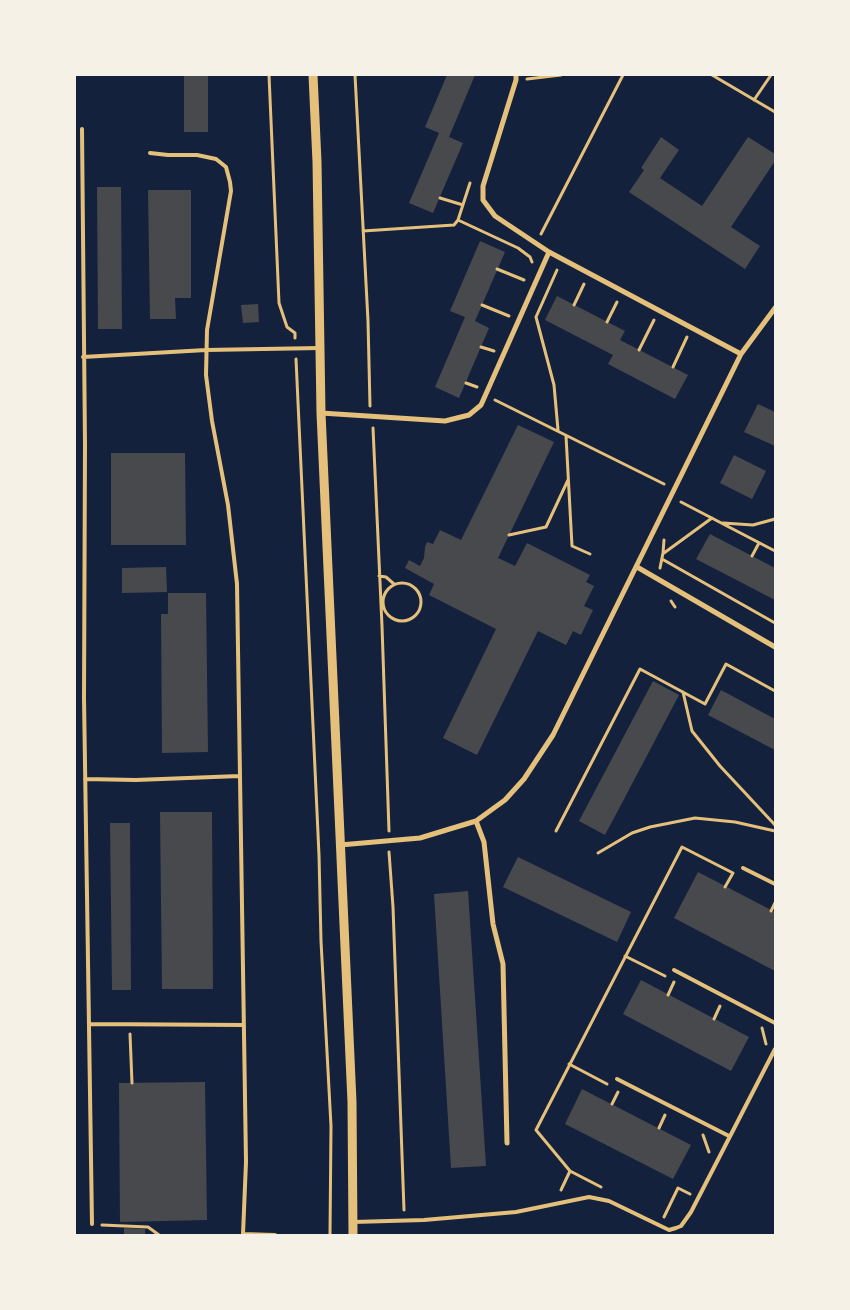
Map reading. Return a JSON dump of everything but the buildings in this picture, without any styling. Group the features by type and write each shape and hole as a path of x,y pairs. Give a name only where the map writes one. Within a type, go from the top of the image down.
{"street":[{"path":"313,75 317,162 320,413 352,1102 353,1235"},
{"path":"516,78 482,186 483,200 495,216 550,252 741,354"},
{"path":"320,413 445,421 469,415 481,406 486,396 550,252"},
{"path":"340,845 420,838 476,821 505,800 518,786 553,735 741,354 775,308"},
{"path":"637,567 775,647"},
{"path":"476,821 484,842 493,924 503,964 507,1143"}],"lane":[{"path":"82,129 86,779 92,1224"},
{"path":"150,153 210,157 222,162 229,172 231,191 207,330 206,350 208,396 228,505 236,567 239,648 238,718 246,1162 243,1234 275,1235"},
{"path":"83,357 206,350 320,348"},
{"path":"86,779 136,780 240,776"},
{"path":"743,868 775,884"},
{"path":"674,970 775,1023"},
{"path":"90,1024 244,1025"},
{"path":"353,1222 516,1212 589,1197 609,1201 669,1230 681,1226 691,1212 775,1049"},
{"path":"617,1079 729,1136"}],"path":[{"path":"269,75 279,303 288,327 295,333 296,348 319,855 321,941 331,1126 330,1235"},
{"path":"355,75 371,415 374,432 382,617 388,841 393,907 405,1220"},
{"path":"516,78 561,75"},
{"path":"536,244 623,75"},
{"path":"712,75 775,112"},
{"path":"754,100 771,75"},
{"path":"363,231 454,225 458,220 472,176"},
{"path":"440,198 463,205"},
{"path":"458,220 518,248 530,257 564,274"},
{"path":"530,257 534,267"},
{"path":"497,269 529,282"},
{"path":"557,270 536,317 554,385 558,431"},
{"path":"574,305 584,284 578,281"},
{"path":"609,297 625,305"},
{"path":"607,322 618,301"},
{"path":"482,305 514,318"},
{"path":"647,316 662,324"},
{"path":"639,350 654,320"},
{"path":"673,368 688,337 679,333"},
{"path":"481,347 499,352"},
{"path":"466,382 483,389"},
{"path":"486,396 665,484 662,491"},
{"path":"566,435 572,546 590,554"},
{"path":"509,535 546,527 568,479"},
{"path":"677,508 685,493"},
{"path":"680,502 775,551"},
{"path":"663,554 712,518"},
{"path":"720,522 753,525 775,519"},
{"path":"657,578 666,535"},
{"path":"752,556 759,543"},
{"path":"662,559 775,623"},
{"path":"380,576 386,577 394,584"},
{"path":"407,583 418,590 421,596 421,608 413,618 407,621 394,620 389,616 383,605 385,592 394,584 407,583"},
{"path":"664,598 675,607"},
{"path":"382,617 389,616"},
{"path":"556,830 640,669 705,704 726,664 775,691"},
{"path":"683,692 692,732 720,766 775,825"},
{"path":"598,853 632,833 650,827 695,818 735,822 775,831"},
{"path":"389,828 396,828"},
{"path":"605,1189 570,1171 536,1130 682,847 741,877"},
{"path":"725,887 733,873"},
{"path":"771,910 775,903"},
{"path":"668,995 672,986"},
{"path":"714,1019 719,1009"},
{"path":"130,1024 132,1083"},
{"path":"612,1104 616,1096"},
{"path":"659,1128 666,1115"},
{"path":"561,1190 570,1171"},
{"path":"664,1217 678,1188 698,1198"},
{"path":"92,1224 141,1226 152,1229 159,1235"}]}
